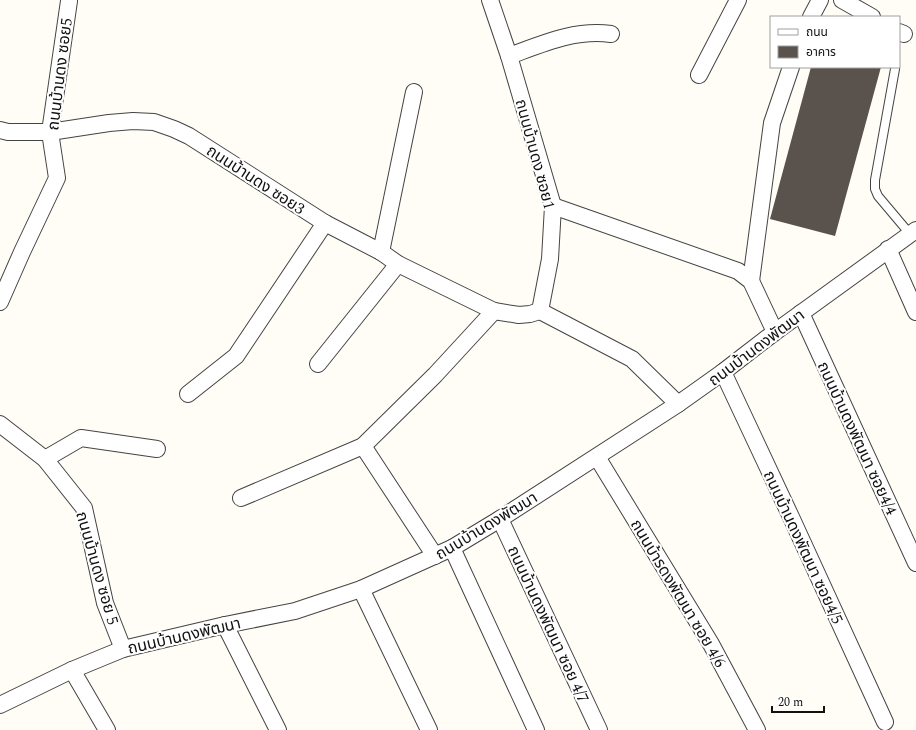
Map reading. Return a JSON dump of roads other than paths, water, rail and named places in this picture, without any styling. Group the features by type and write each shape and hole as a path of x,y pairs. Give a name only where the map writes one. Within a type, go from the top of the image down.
{"street":[{"name":"ถนนบ้านดง ซอย1","path":"490,0 509,56 553,206 550,259 540,311"},
{"path":"699,75 738,0"},
{"path":"812,16 820,0"},
{"path":"842,0 870,16"},
{"name":"ถนนบ้านดง ซอย5","path":"0,302 57,178 50,132 69,1"},
{"path":"509,56 554,40 574,35 593,32 611,34"},
{"path":"751,281 772,124 791,68"},
{"path":"381,252 414,92"},
{"name":"ถนนบ้านดง ซอย3","path":"0,130 8,132 50,132 109,123 133,121 154,122 189,136 325,223 381,252 398,264 494,311 519,315 540,311"},
{"path":"553,206 738,271 751,281 774,332"},
{"path":"188,394 236,356 325,223"},
{"name":"ถนนบ้านดงพัฒนา","path":"0,705 72,670 123,649 224,625 295,611 362,590 452,548 500,519 678,404 723,372 774,332 913,232"},
{"path":"888,249 916,312"},
{"path":"318,364 398,264"},
{"path":"241,498 363,446 435,375 494,311"},
{"path":"540,311 632,359 678,404"},
{"name":"ถนนบ้านดงพัฒนา ซอย4/4","path":"801,313 916,563"},
{"name":"ถนนบ้านดงพัฒนา ซอย4/5","path":"723,372 795,524 885,722"},
{"name":"ถนนบ้านดง ซอย 5","path":"0,424 45,459 84,508 105,603 123,649"},
{"path":"45,459 81,438 157,449"},
{"path":"363,446 435,556"},
{"name":"ถนนบ้ารดงพัฒนา ซอย 4/6","path":"597,457 711,644 757,730"},
{"name":"ถนนบ้านดงพัฒนา ซอย 4/7","path":"500,519 599,730"},
{"path":"452,548 536,730"},
{"path":"362,590 429,730"},
{"path":"224,625 278,730"},
{"path":"72,670 107,730"}],"lane":[{"path":"894,69 875,180 875,189 878,196 913,232"}]}
